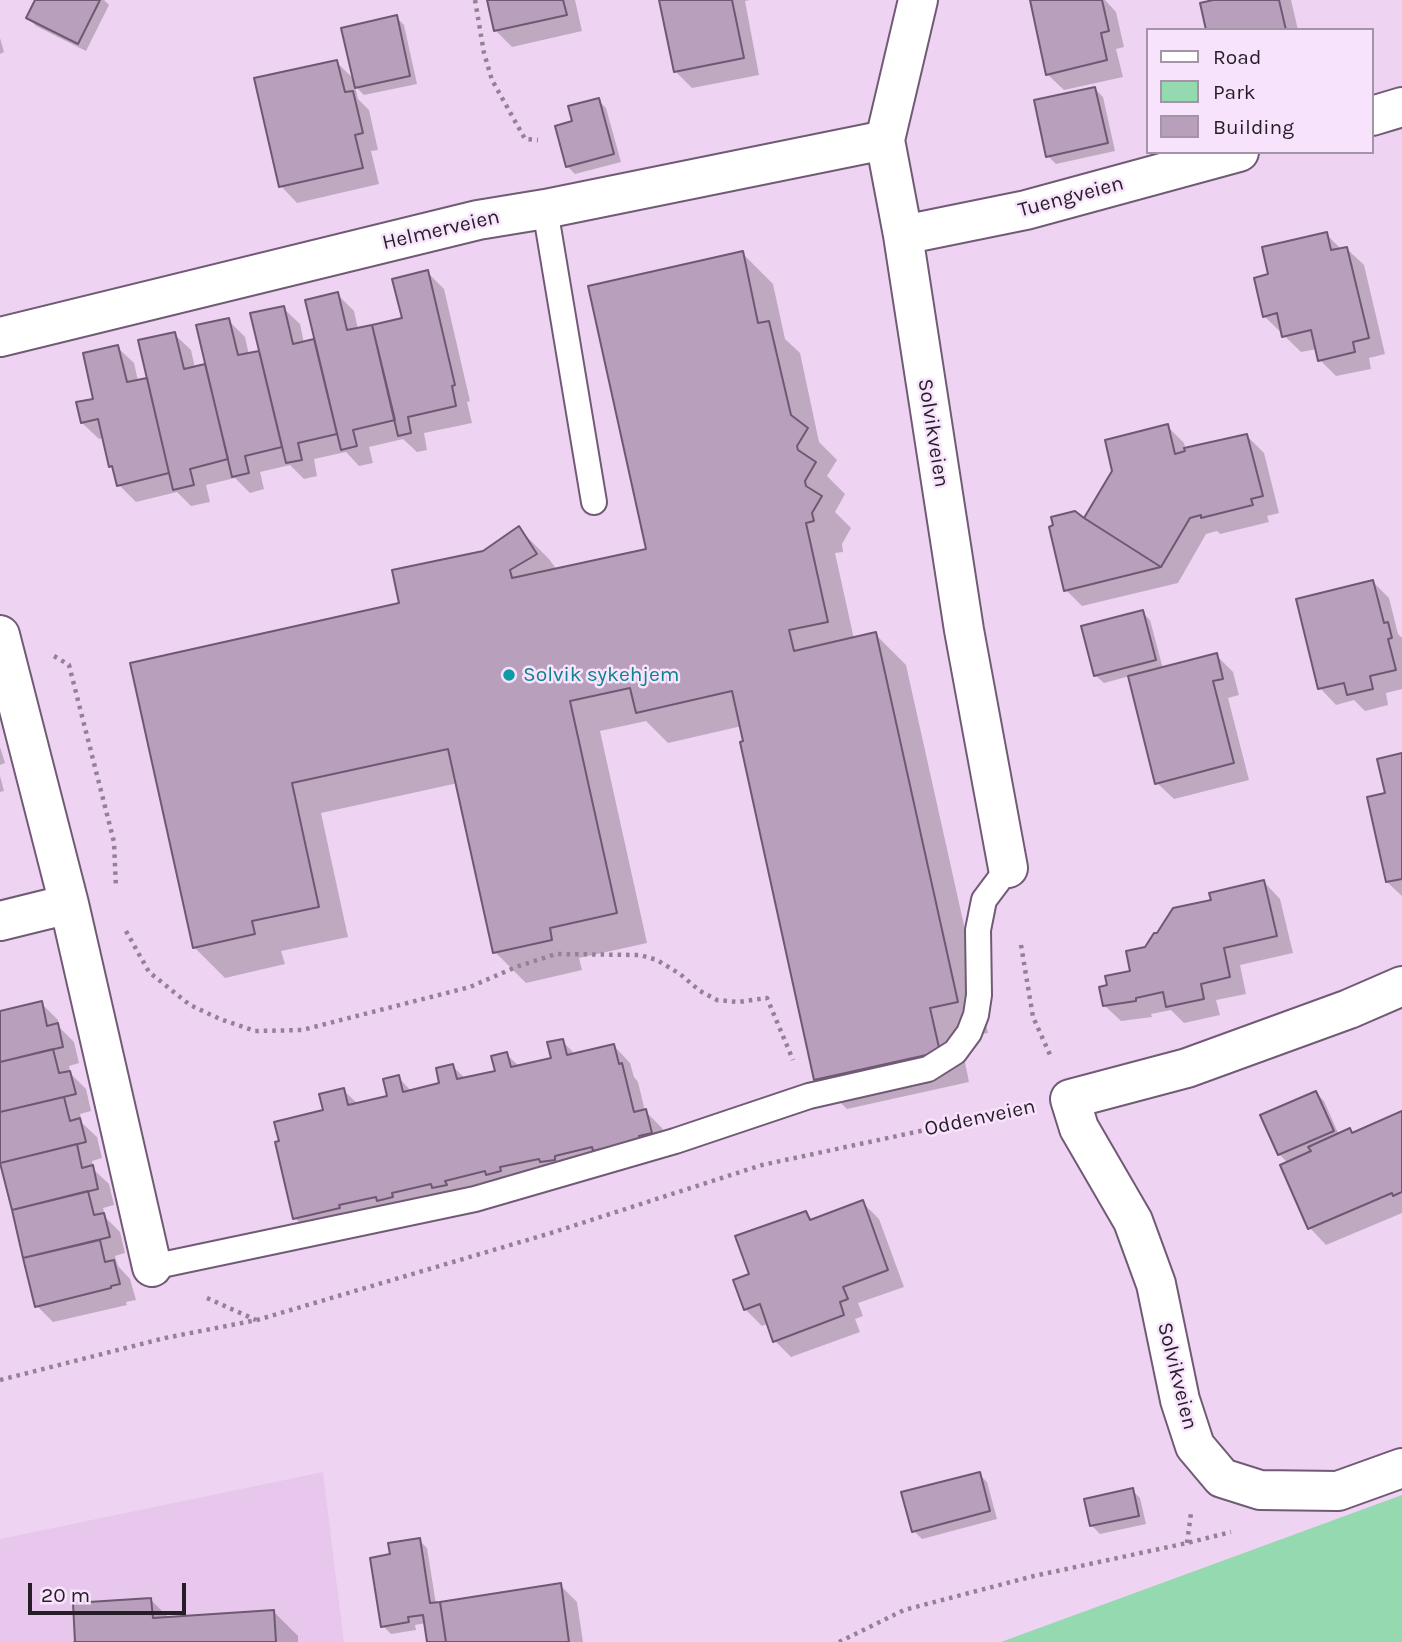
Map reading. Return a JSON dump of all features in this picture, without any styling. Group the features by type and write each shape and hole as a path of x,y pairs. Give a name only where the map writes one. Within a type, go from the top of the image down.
{"street":[{"name":"Solvikveien","path":"918,0 885,140 903,235 964,630 1008,868"},
{"path":"1374,115 1402,107"},
{"name":"Helmerveien","path":"0,337 478,220 545,209 885,140"},
{"name":"Tuengveien","path":"903,235 1026,209 1232,154"},
{"path":"0,635 69,904 152,1266"},
{"path":"0,921 69,904"},
{"path":"1070,1099 1187,1068 1349,1009 1402,986"},
{"name":"Solvikveien","path":"1070,1099 1079,1128 1133,1221 1156,1284 1180,1400 1195,1446 1222,1478 1260,1490 1338,1491 1402,1468"}],"lane":[{"path":"545,209 594,502"},
{"path":"152,1266 475,1199 676,1141 809,1096 928,1069 955,1052 969,1033 976,1015 979,995 978,930 984,900 1008,868"}],"path":[{"path":"475,0 484,53 492,80 525,139 538,141"},
{"path":"46,652 69,665 114,842 116,891"},
{"path":"1008,868 1033,1017 1070,1099"},
{"path":"126,931 149,972 190,1004 220,1019 255,1031 302,1030 470,988 516,967 556,954 640,955 657,960 717,1000 738,1002 767,998 809,1096"},
{"name":"Oddenveien","path":"0,1380 165,1338 257,1320 551,1233 762,1165 1070,1099"},
{"path":"839,1642 904,1610 1034,1576 1187,1543"}],"shaded area":[{"path":"323,1472 344,1642 0,1642 0,1539"}],"green space":[{"path":"1402,1495 1402,1642 1001,1642"}],"building":[{"path":"35,0 100,0 78,44 26,18"},
{"path":"487,0 563,0 567,15 494,31"},
{"path":"659,0 732,0 744,58 674,72"},
{"path":"1030,0 1102,0 1109,31 1101,33 1107,60 1046,75"},
{"path":"1213,0 1279,0 1286,28 1206,28 1200,3"},
{"path":"397,15 410,76 355,88 341,28"},
{"path":"337,60 345,92 353,91 363,133 355,135 363,168 279,187 254,78"},
{"path":"1095,87 1108,143 1046,157 1034,100"},
{"path":"599,98 614,154 566,167 555,126 572,121 568,106"},
{"path":"1327,232 1331,250 1347,247 1369,338 1353,342 1355,352 1318,361 1311,330 1282,337 1277,313 1263,317 1254,278 1268,274 1262,247"},
{"name":"Solvik sykehjem","path":"743,251 758,323 769,321 791,415 808,428 797,446 798,450 816,462 805,481 806,486 822,496 812,513 814,521 806,523 828,622 789,630 794,651 876,632 958,1002 930,1008 940,1052 814,1080 740,742 743,741 732,691 636,713 630,688 570,701 617,913 550,928 552,940 493,953 448,749 292,783 319,907 252,921 255,934 193,948 130,663 399,603 392,570 483,551 519,526 537,554 510,570 512,578 646,549 588,286"},
{"path":"428,270 455,385 452,386 456,406 408,417 411,433 398,436 372,325 402,318 392,279"},
{"path":"338,292 347,330 372,325 395,420 353,430 357,446 341,450 305,300"},
{"path":"284,306 293,344 314,339 337,434 298,443 302,460 286,463 250,313"},
{"path":"229,318 238,355 259,351 282,447 245,456 249,473 232,477 196,325"},
{"path":"175,332 184,369 205,364 228,459 190,469 194,485 173,490 138,340"},
{"path":"118,345 127,382 147,378 169,473 117,486 112,466 109,467 98,419 81,423 76,402 93,399 83,353"},
{"path":"1168,424 1175,454 1185,451 1184,448 1247,434 1263,496 1251,499 1253,505 1201,518 1201,515 1190,518 1161,567 1084,518 1112,471 1105,440"},
{"path":"1075,511 1161,567 1064,591 1049,527 1053,525 1051,517"},
{"path":"1373,580 1384,623 1388,622 1392,638 1388,639 1396,670 1370,676 1373,689 1347,695 1344,683 1318,689 1296,599"},
{"path":"1143,610 1156,660 1094,676 1081,626"},
{"path":"1217,653 1223,679 1213,681 1234,763 1155,784 1128,676"},
{"path":"1402,753 1402,879 1386,882 1367,797 1385,793 1377,759"},
{"path":"1264,880 1277,936 1224,948 1230,977 1201,984 1204,999 1166,1007 1163,992 1136,998 1136,1001 1103,1006 1099,987 1107,985 1105,976 1130,971 1126,951 1145,947 1173,908 1211,900 1209,893"},
{"path":"42,1001 47,1026 58,1023 63,1047 0,1062 0,1011"},
{"path":"563,1039 567,1055 614,1044 619,1064 622,1063 634,1112 646,1109 652,1133 639,1136 640,1140 593,1151 592,1147 555,1156 555,1160 540,1162 539,1159 500,1167 501,1171 486,1175 485,1171 445,1181 447,1185 432,1188 431,1184 392,1193 393,1197 377,1201 376,1197 339,1205 340,1208 293,1219 275,1142 279,1141 274,1122 323,1110 319,1094 344,1088 348,1105 387,1096 383,1079 399,1075 403,1092 439,1083 436,1068 453,1064 457,1079 495,1071 491,1056 507,1052 511,1067 551,1058 547,1042"},
{"path":"53,1049 59,1073 70,1071 76,1094 0,1112 0,1062"},
{"path":"1316,1091 1334,1131 1278,1155 1260,1115"},
{"path":"64,1097 70,1121 80,1118 86,1142 0,1163 0,1112"},
{"path":"1402,1111 1402,1192 1393,1196 1392,1193 1308,1229 1280,1165 1311,1151 1308,1147 1350,1128 1352,1133"},
{"path":"77,1144 82,1168 93,1165 98,1189 12,1210 0,1163"},
{"path":"88,1191 94,1215 104,1213 110,1237 23,1258 12,1210"},
{"path":"863,1200 888,1270 843,1287 848,1299 840,1302 844,1315 773,1342 760,1304 744,1310 733,1280 749,1274 735,1236 806,1211 810,1220"},
{"path":"100,1240 105,1262 114,1260 120,1284 35,1307 23,1258"},
{"path":"980,1472 990,1511 912,1532 901,1492"},
{"path":"1133,1488 1139,1516 1090,1526 1084,1499"},
{"path":"420,1538 430,1603 440,1602 446,1642 427,1642 423,1615 408,1617 409,1622 381,1627 370,1558 390,1554 388,1543"},
{"path":"561,1583 569,1642 446,1642 440,1602"},
{"path":"151,1598 153,1618 274,1610 276,1642 75,1642 73,1603"}],"place":[{"name":"Solvik sykehjem","path":"509,675"}]}
